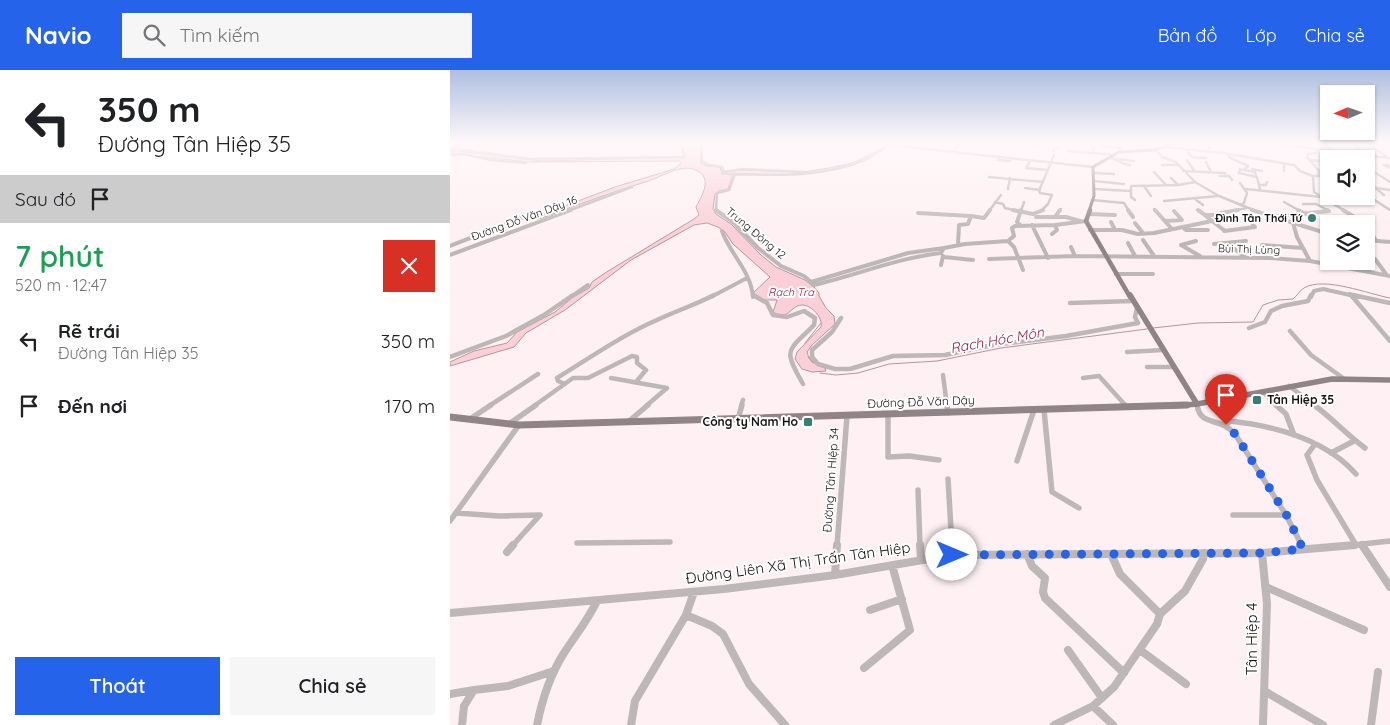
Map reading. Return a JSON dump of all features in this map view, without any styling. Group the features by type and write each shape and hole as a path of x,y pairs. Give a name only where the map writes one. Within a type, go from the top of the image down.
{"main road":[{"path":"1094,174 1094,190 1086,221 1090,230 1197,404"},
{"name":"Đường Đỗ Văn Dậy","path":"451,418 519,425 1127,408 1197,404 1289,386 1343,378 1390,380"}],"street":[{"path":"724,174 811,174"},
{"name":"Trung Đông 12","path":"735,174 729,190 717,193 716,211 733,222 763,252 781,266 804,276 811,282"},
{"path":"1040,190 1047,174"},
{"path":"1105,174 1114,174"},
{"path":"1155,174 1166,185"},
{"path":"1186,174 1195,182 1219,196 1247,208 1320,231"},
{"path":"1214,174 1218,176 1229,176 1232,180"},
{"path":"1242,174 1256,176 1260,189"},
{"path":"1308,174 1318,176"},
{"path":"1377,174 1390,182"},
{"path":"1026,180 1029,175"},
{"path":"1313,176 1314,192 1320,196"},
{"path":"989,178 1010,178 1043,182"},
{"path":"1008,189 1010,178"},
{"path":"1172,178 1178,185"},
{"path":"1094,181 1124,184"},
{"path":"1134,200 1131,197 1131,186 1178,185 1195,182"},
{"path":"1259,185 1266,186 1267,182"},
{"path":"1240,183 1248,193 1240,205"},
{"path":"1144,186 1151,196"},
{"name":"Đường Đỗ Văn Dậy 16","path":"450,255 632,187"},
{"path":"995,202 1003,204 1005,208 1036,214 1043,212 1052,195 1040,193 1040,190 1025,188"},
{"path":"1376,188 1390,190"},
{"path":"1375,198 1384,195 1376,188"},
{"path":"1246,189 1320,197"},
{"path":"1094,190 1130,191"},
{"path":"982,224 984,218 1001,195"},
{"path":"1164,201 1219,196"},
{"path":"1195,199 1203,205"},
{"path":"1092,200 1124,203 1133,216"},
{"path":"1375,200 1390,210"},
{"path":"1020,225 1017,222 1024,202"},
{"path":"1284,202 1306,214"},
{"path":"1276,217 1329,211 1316,204 1303,204"},
{"path":"1335,205 1353,215"},
{"path":"1221,213 1247,208"},
{"path":"1056,217 1055,215 1060,213 1061,209"},
{"path":"1154,209 1172,229"},
{"path":"1198,210 1228,234"},
{"path":"1166,221 1182,220 1174,211"},
{"path":"918,213 984,218"},
{"path":"1089,214 1114,216"},
{"path":"1205,215 1214,215"},
{"path":"958,245 956,238 960,225 968,224 970,216"},
{"path":"450,246 524,217"},
{"path":"1036,217 1073,218 1080,221"},
{"path":"811,282 814,285 831,282 905,260 943,253 958,245 1008,241 1014,236 1014,226 1055,225 1086,221"},
{"path":"1090,230 1122,229 1143,233 1212,221"},
{"path":"1112,222 1115,230"},
{"path":"1135,223 1143,233"},
{"path":"1293,223 1297,237 1310,261"},
{"path":"1032,225 1048,258"},
{"path":"1052,234 1057,230 1055,225"},
{"path":"1224,230 1255,227 1253,225"},
{"path":"1183,227 1186,230 1208,230"},
{"path":"722,231 725,242 742,265 747,278 753,286 753,297 767,303 773,315 787,317 804,312 815,318 816,322 814,325 797,340 790,352 791,363 803,384"},
{"path":"1142,240 1154,256"},
{"path":"1008,241 1012,243 1023,270"},
{"path":"1196,241 1181,244 1200,257"},
{"path":"1214,244 1246,241"},
{"path":"1376,241 1390,242"},
{"path":"1128,243 1135,256"},
{"path":"1227,243 1246,257"},
{"path":"1262,245 1303,248"},
{"path":"1071,247 1075,256"},
{"path":"941,265 943,253"},
{"path":"811,282 891,258 943,253 973,260"},
{"name":"Bùi Thị Lùng","path":"989,260 1075,256 1246,257 1310,261 1388,275"},
{"path":"1375,259 1388,275"},
{"path":"1116,274 1153,274"},
{"path":"565,384 558,381 557,378 619,339 658,319 697,304 747,278"},
{"path":"450,357 506,336 544,315 588,285"},
{"path":"1249,328 1265,322 1271,311 1282,306 1308,301 1314,291 1323,289 1390,303"},
{"path":"1350,294 1390,341"},
{"path":"1070,303 1132,300"},
{"path":"841,318 831,335 822,339 812,350 812,357 818,364 835,369 850,369 893,356 945,355 1011,342 1066,336 1138,323 1135,317 1137,308"},
{"path":"1290,331 1311,355 1343,378"},
{"path":"1127,352 1163,350"},
{"path":"509,424 575,378 588,378 634,356 637,358 638,363 646,370 636,382"},
{"path":"1147,367 1173,366"},
{"path":"470,419 538,374"},
{"path":"943,375 948,413"},
{"path":"1083,378 1100,376 1127,408"},
{"path":"610,378 666,388 628,422"},
{"path":"1289,386 1329,416 1346,434 1365,448"},
{"path":"1263,392 1286,414 1294,435"},
{"path":"738,419 743,400"},
{"path":"1197,404 1197,409 1209,422 1226,425 1235,434 1286,514 1303,549"},
{"path":"1017,461 1034,410"},
{"path":"1044,410 1052,492 1079,508"},
{"path":"888,415 888,457 909,456 939,460"},
{"name":"Đường Tân Hiệp 34","path":"835,575 847,416"},
{"path":"1226,425 1230,421 1248,422 1294,435 1315,444 1346,462 1356,474"},
{"path":"450,521 519,425"},
{"path":"1331,453 1354,441"},
{"path":"1315,444 1307,455 1317,480 1359,545 1390,587"},
{"path":"948,479 952,555"},
{"path":"918,490 921,560"},
{"path":"456,513 499,516 540,515 507,552"},
{"path":"1233,515 1286,514"},
{"name":"Đường Liên Xã Thị Trấn Tân Hiệp","path":"450,613 694,592 835,575 952,555 1262,553 1390,541"},
{"path":"577,544 670,542"},
{"path":"1054,725 1093,706 1114,687 1157,624 1160,614 1185,591 1203,559 1204,553"},
{"name":"Tân Hiệp 4","path":"1262,553 1266,587 1266,692 1264,725"},
{"path":"1027,554 1032,566 1045,578 1042,592 1045,598 1124,673"},
{"path":"1111,554 1120,574 1160,614"},
{"path":"864,668 910,630 892,565"},
{"path":"1266,587 1364,630"},
{"path":"631,725 635,701 686,615 694,592"},
{"path":"870,610 902,600"},
{"path":"537,725 541,703 554,671 591,615 597,601"},
{"path":"686,615 712,626 723,634 750,684 785,725"},
{"path":"1068,650 1102,698"},
{"path":"1140,650 1186,684"},
{"path":"450,694 508,686 554,671"},
{"path":"1371,725 1378,672"},
{"path":"462,725 464,706 474,690"},
{"path":"1266,692 1323,725"},
{"path":"1093,706 1113,725"}],"water":[{"name":"Rạch Tra","path":"659,174 666,174 542,218 528,220 615,187"},
{"name":"Rạch Tra","path":"701,174 803,174 733,175 728,189 715,194 713,209 716,214 731,224 761,255 776,267 805,280 819,293 826,308 834,316 835,324 807,352 812,361 825,368 826,371 812,372 802,369 795,359 797,352 821,327 816,313 809,307 802,305 782,315 773,312 777,300 763,300 753,293 770,277 733,244 725,232 707,223 694,225 631,260 565,310 526,333 514,347 450,366 450,362 474,351 507,343 517,332 555,312 573,297 589,288 592,282 605,273 694,219 699,215 696,207 704,191 705,181"}],"waterway":[{"name":"Rạch Hóc Môn","path":"1153,328 1198,323 1253,322 1263,305 1278,300 1293,299 1303,289 1313,285 1323,284 1346,287 1390,298"},
{"name":"Rạch Hóc Môn","path":"805,343 821,323"},
{"name":"Rạch Hóc Môn","path":"820,373 836,375 858,373 889,364 937,361 1001,348 1147,329"},
{"name":"Rạch Hóc Môn","path":"808,357 813,363"}],"place":[{"name":"Đình Tân Thới Tứ","path":"1312,218"},
{"name":"Tân Hiệp 35","path":"1257,400"},
{"name":"Công ty Nam Ho","path":"808,422"}],"route":[{"path":"952,555 1262,553 1303,549 1286,514 1235,434 1226,425"}]}
